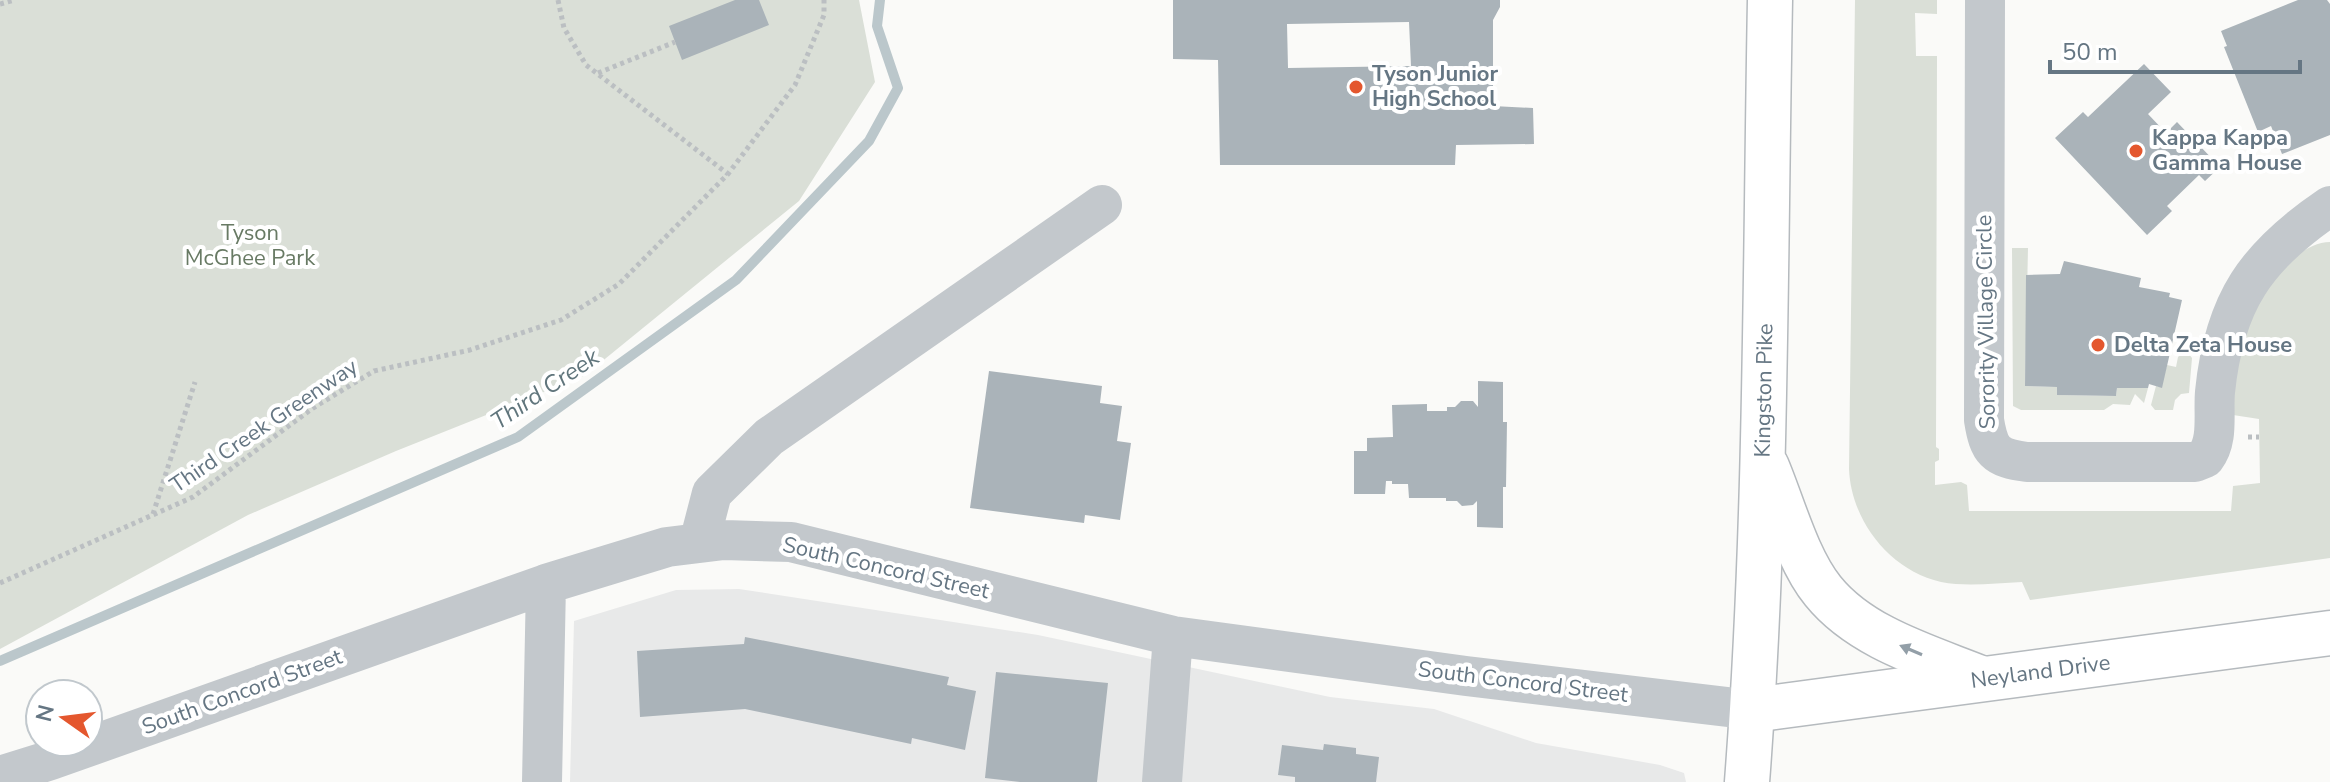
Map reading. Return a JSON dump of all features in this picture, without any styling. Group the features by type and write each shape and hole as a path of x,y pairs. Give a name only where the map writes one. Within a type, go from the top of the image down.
{"main road":[{"name":"Kingston Pike","path":"1747,782 1753,710 1761,452 1770,0"},
{"path":"1761,452 1804,559 1822,590 1841,609 1903,647 1984,679"},
{"name":"Neyland Drive","path":"1753,710 2330,633"}],"street":[{"name":"Sorority Village Circle","path":"1985,0 1984,420 1987,437 1995,452 2011,460 2027,462 2187,462 2205,458 2213,440 2216,377 2228,324 2267,255 2321,218"},
{"path":"699,543 712,493 769,437 1102,205"},
{"name":"South Concord Street","path":"0,776 49,771 546,584 667,547 724,540 791,542 1173,636 1466,676 1753,710"},
{"path":"542,782 546,584"},
{"path":"1162,782 1173,636"}],"path":[{"path":"0,4 15,0"},
{"path":"558,0 564,28 586,65 728,174"},
{"name":"Third Creek Greenway","path":"0,583 193,497 313,408 374,371 470,350 561,320 619,284 728,174 795,85 824,15 824,0"},
{"path":"597,73 675,42"},
{"path":"153,515 195,382"}],"shaded area":[{"path":"739,589 1038,635 1330,697 1434,709 1536,743 1660,765 1684,773 1686,782 570,782 574,621 676,590"}],"green space":[{"name":"Tyson McGhee Park","path":"0,0 859,0 875,82 799,201 584,376 396,451 248,515 0,649"},
{"path":"1855,0 1937,0 1937,14 1915,13 1916,56 1937,56 1936,447 1939,449 1939,460 1935,462 1935,485 1961,482 1967,485 1969,511 2231,511 2233,486 2260,483 2259,419 2233,415 2235,372 2241,342 2258,304 2283,269 2297,255 2313,246 2330,242 2330,558 2030,600 2022,582 1961,584 1922,576 1905,566 1876,540 1857,506 1849,469"},
{"path":"2012,248 2028,248 2025,386 2057,387 2058,395 2116,396 2117,388 2148,388 2144,403 2135,394 2130,405 2113,404 2104,410 2021,410 2013,406"},
{"path":"2183,352 2192,358 2189,393 2181,394 2175,400 2173,410 2155,410 2151,405 2156,386 2161,387 2167,365 2176,367 2178,357"}],"building":[{"path":"735,0 759,0 769,25 682,60 669,26"},
{"name":"Tyson Junior High School","path":"1173,0 1500,0 1493,20 1493,106 1533,108 1534,144 1456,145 1455,165 1220,165 1218,60 1173,59","holes":["1409,22 1411,66 1288,68 1287,24"]},
{"path":"2298,0 2327,0 2330,4 2330,135 2282,154 2271,126 2258,132 2224,47 2227,46 2221,31"},
{"name":"Kappa Kappa Gamma House","path":"2144,64 2171,92 2148,114 2166,133 2177,122 2220,167 2205,181 2199,175 2167,206 2172,211 2147,235 2055,138 2083,112 2088,117"},
{"name":"Delta Zeta House","path":"2064,261 2141,278 2139,287 2170,293 2169,297 2182,300 2162,388 2149,384 2148,388 2117,388 2116,396 2057,395 2057,387 2025,386 2026,275 2060,274"},
{"path":"989,371 1102,386 1100,403 1122,406 1117,441 1131,443 1120,520 1085,515 1084,523 970,508"},
{"path":"1478,381 1503,382 1503,422 1507,422 1503,528 1477,527 1477,501 1473,505 1462,506 1457,501 1446,501 1446,498 1409,498 1408,484 1386,481 1385,494 1354,494 1354,451 1367,451 1367,438 1393,437 1392,405 1427,404 1427,411 1447,411 1447,407 1455,407 1461,401 1473,401 1478,407"},
{"path":"745,637 949,677 947,685 976,691 965,750 912,738 911,744 745,709 640,717 637,651 744,644"},
{"path":"996,672 1108,683 1097,782 1020,782 985,778"},
{"path":"1324,744 1356,748 1356,754 1379,757 1376,782 1295,782 1295,777 1278,775 1282,745 1323,750"}],"waterway":[{"name":"Third Creek","path":"0,661 518,437 736,280 869,141 898,88 877,26 880,0"}],"place":[{"name":"Tyson Junior High School","path":"1356,87"},
{"name":"Kappa Kappa Gamma House","path":"2136,151"},
{"name":"Delta Zeta House","path":"2098,345"}]}
